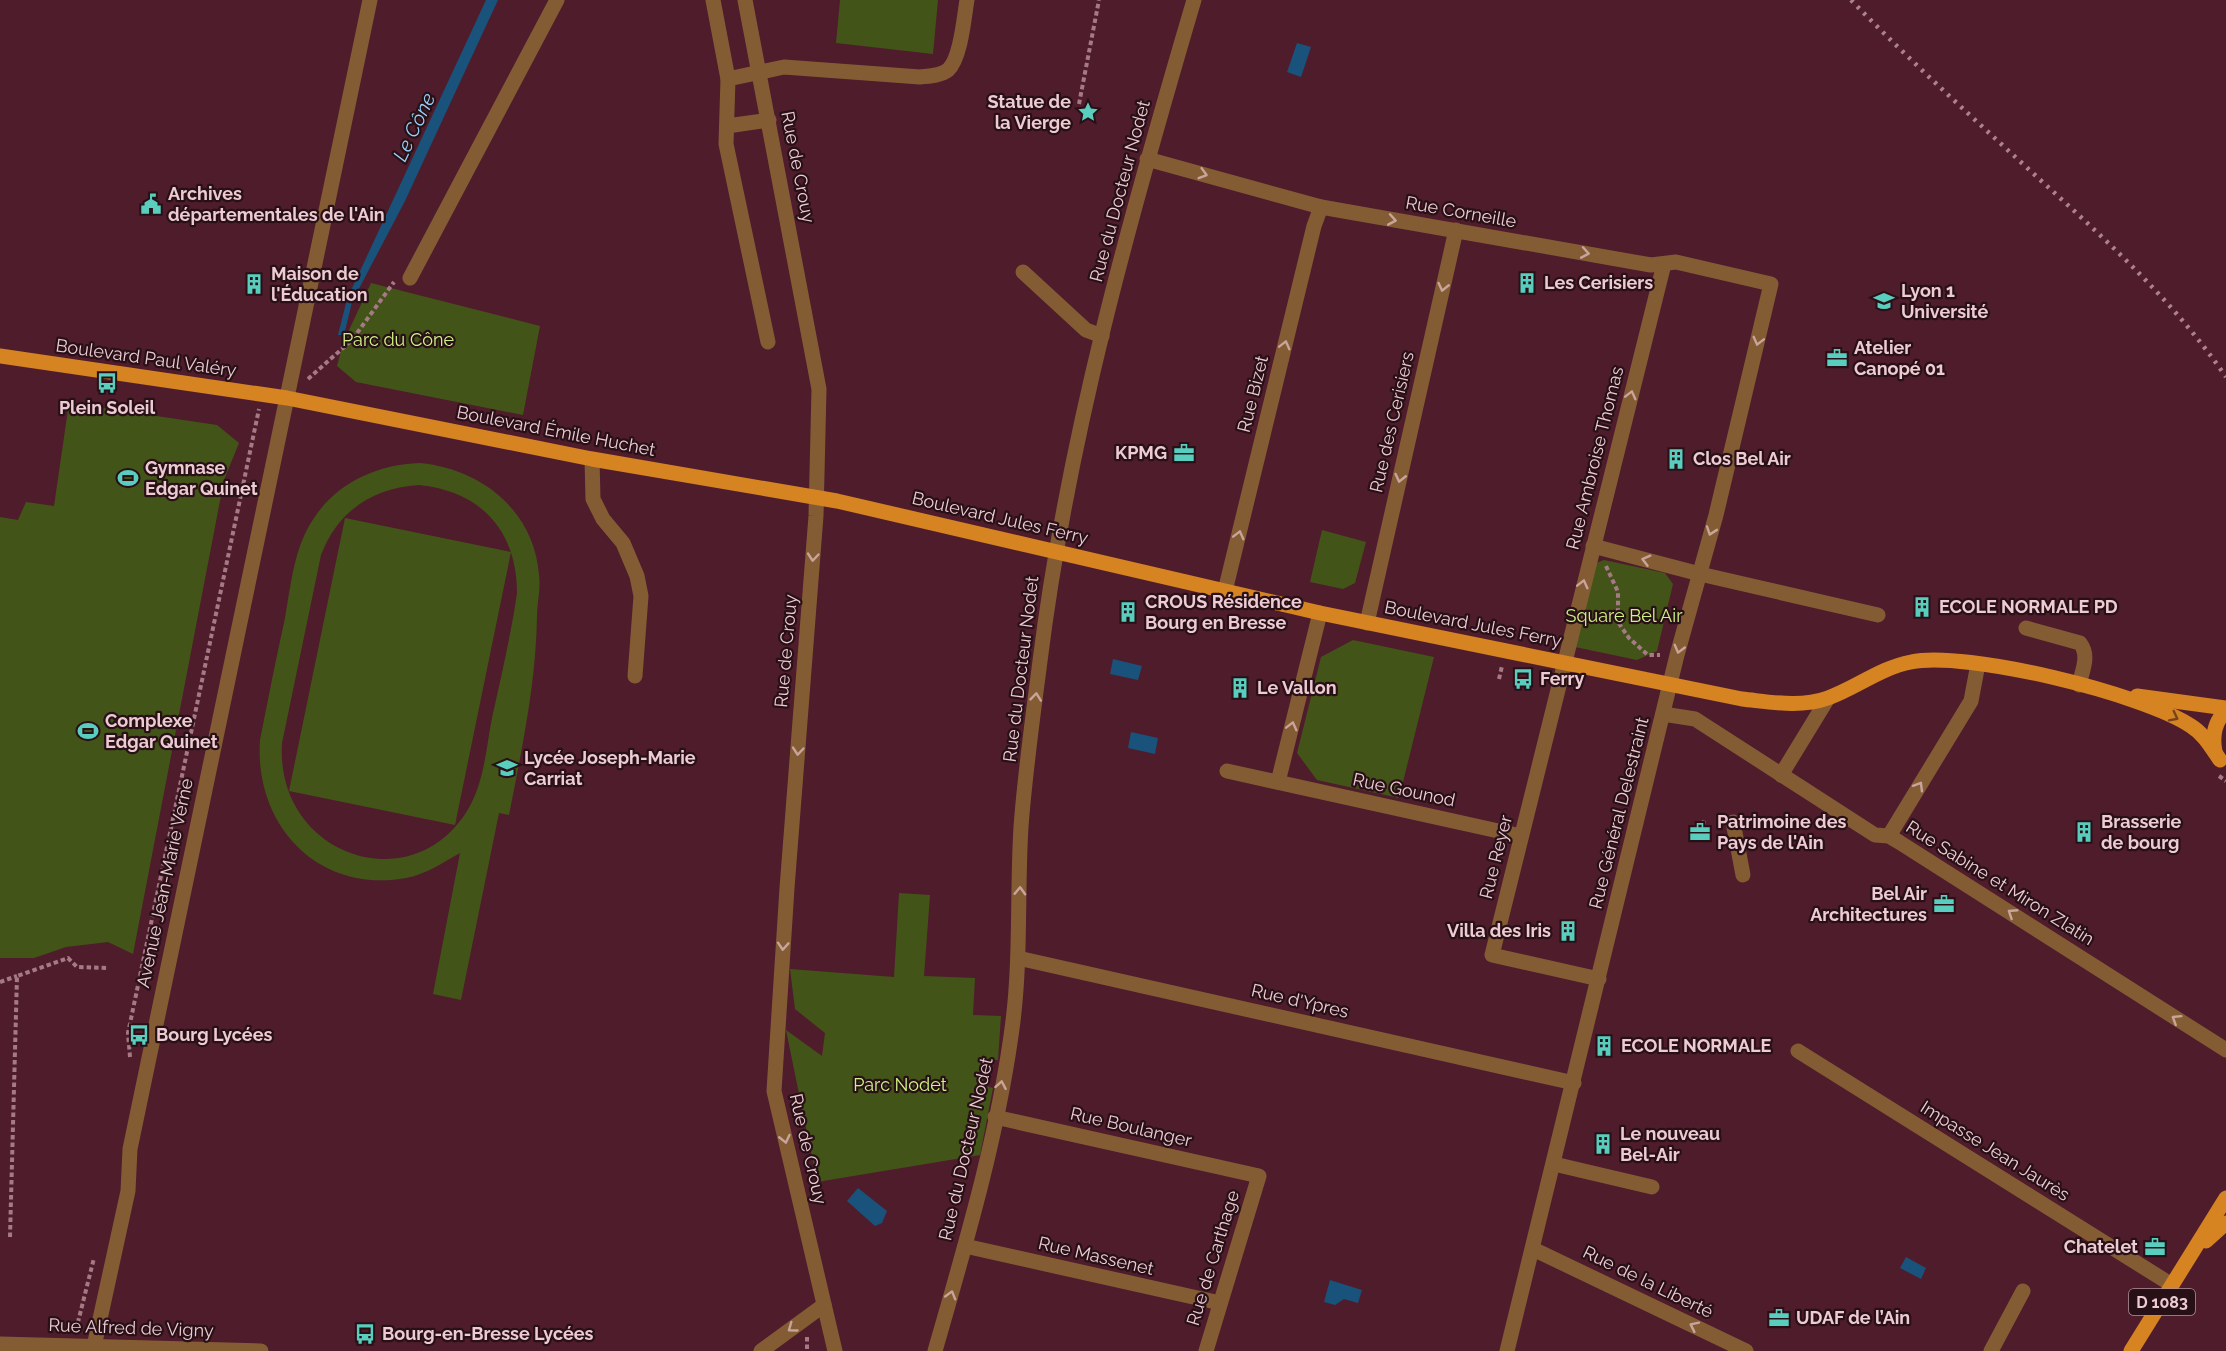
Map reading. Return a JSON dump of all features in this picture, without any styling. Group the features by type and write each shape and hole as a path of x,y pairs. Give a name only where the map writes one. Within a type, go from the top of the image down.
{"main road":[{"name":"Boulevard Paul Valéry","path":"0,356 287,398"},
{"name":"Boulevard Émile Huchet","path":"287,398 592,459 817,499"},
{"name":"Boulevard Jules Ferry","path":"817,499 970,530 1436,639 1564,661 1742,699 1792,705 1828,698 1869,676 1911,662 1953,659 2120,694 2165,698 2226,709"},
{"name":"Boulevard Jules Ferry","path":"2120,694 2190,725 2202,734 2223,763"},
{"path":"2223,763 2215,752 2214,732 2216,723 2226,709"},
{"name":"D 1083","path":"2131,1351 2226,1198"},
{"name":"D 1083","path":"2193,1253 2224,1227"}],"street":[{"name":"Avenue Jean-Marie Verne","path":"94,1349 128,1191 132,1138 370,0"},
{"path":"410,278 557,0"},
{"path":"713,0 728,79 726,144 768,342"},
{"name":"Rue de Crouy","path":"745,0 819,389 817,499 774,1091 835,1351"},
{"path":"728,79 784,67 920,77 937,75 948,69 956,56 967,0"},
{"name":"Rue du Docteur Nodet","path":"934,1351 965,1246 996,1117 1013,1021 1018,958 1021,826 1040,660 1056,551 1102,336 1147,159 1194,0"},
{"path":"727,126 769,120"},
{"name":"Rue Corneille","path":"1147,159 1321,207 1651,265 1676,262 1772,284"},
{"name":"Rue Bizet","path":"1225,591 1314,226 1321,207"},
{"name":"Rue des Cerisiers","path":"1367,623 1456,230"},
{"name":"Rue Ambroise Thomas","path":"1564,661 1664,264"},
{"path":"1023,272 1086,330 1102,336"},
{"name":"Rue Général Delestraint","path":"1507,1351 1670,684 1700,574 1772,284"},
{"path":"592,459 593,499 603,519 623,543 638,576 641,596 635,676"},
{"path":"1593,546 1700,574 1878,615"},
{"path":"1278,782 1320,613"},
{"path":"2026,628 2080,643 2085,650 2085,659 2079,685"},
{"name":"Rue Reyer","path":"1564,661 1492,955 1599,979"},
{"name":"Rue Sabine et Miron Zlatin","path":"1978,664 1971,701 1889,836 2226,1050"},
{"path":"1781,776 1828,698"},
{"path":"1663,714 1695,719 1875,835 1889,836"},
{"name":"Rue Gounod","path":"1227,771 1521,836"},
{"path":"1733,822 1743,875"},
{"name":"Rue d'Ypres","path":"1018,958 1574,1083"},
{"name":"Impasse Jean Jaurès","path":"1798,1051 2172,1285"},
{"name":"Rue Boulanger","path":"996,1117 1259,1176"},
{"path":"1554,1164 1652,1187"},
{"name":"Rue de Carthage","path":"1206,1351 1259,1176"},
{"name":"Rue Massenet","path":"965,1246 1220,1303"},
{"name":"Rue de la Liberté","path":"1533,1249 1746,1351"},
{"path":"1991,1351 2023,1291"},
{"path":"761,1351 824,1305"},
{"name":"Rue Alfred de Vigny","path":"0,1344 94,1349 261,1351"}],"path":[{"path":"1079,104 1099,0"},
{"path":"287,398 352,340 394,282 410,278"},
{"path":"249,408 284,414"},
{"path":"1593,546 1616,585 1618,622 1629,638 1648,655"},
{"path":"1499,679 1503,661"},
{"path":"1703,825 1704,820"},
{"path":"0,981 68,957 77,967 108,968"},
{"path":"10,1237 17,976"}],"green space":[{"path":"840,0 938,0 933,54 836,43"},
{"name":"Parc du Cône","path":"371,283 540,326 523,415 356,382 337,366 343,343"},
{"name":"Complexe Edgar Quinet","path":"69,403 217,425 239,443 224,480 133,954 108,942 66,947 34,958 0,958 0,517 18,520 26,502 54,506"},
{"path":"420,463 464,474 483,484 500,497 527,531 535,552 539,575 534,666 523,741 509,815 499,813 461,1000 433,994 460,853 428,871 406,878 374,880 345,875 320,864 298,847 280,825 268,800 261,771 260,740 295,564 308,527 319,511 346,485 381,469","holes":["419,485 441,489 477,505 491,518 502,533 515,571 517,593 515,609 481,778 467,811 443,839 413,855 382,859 351,853 323,838 300,814 286,782 282,743 321,555 328,539 347,514 372,497 386,491"]},
{"path":"345,518 511,552 455,825 289,791"},
{"path":"1322,530 1366,542 1355,583 1343,589 1310,582"},
{"name":"Square Bel Air","path":"1604,560 1665,573 1673,584 1657,651 1637,660 1575,647 1596,563"},
{"path":"1353,640 1434,657 1399,798 1317,780 1297,753 1321,657"},
{"name":"Parc Nodet","path":"899,893 930,895 924,976 975,978 973,1015 1001,1016 998,1060 986,1059 982,1085 993,1088 980,1155 817,1182 786,1030 822,1056 825,1033 795,1009 790,969 894,977"}],"water":[{"name":"Le Cône","path":"486,0 498,0 405,201 352,302 344,335 338,335 347,299"},
{"path":"1297,43 1311,47 1301,77 1287,72"},
{"path":"1113,659 1142,666 1138,680 1110,674"},
{"path":"1131,732 1158,738 1155,754 1128,748"},
{"path":"858,1188 887,1211 882,1223 875,1226 847,1201"},
{"path":"1906,1257 1926,1268 1921,1279 1900,1268"},
{"path":"1330,1280 1362,1290 1358,1303 1344,1299 1335,1305 1324,1302"}],"railway":[{"path":"1851,0 1965,111 2137,271 2184,322 2226,377"}],"place":[{"name":"Statue de la Vierge","path":"1088,112"},
{"name":"Archives départementales de l'Ain","path":"151,204"},
{"name":"Les Cerisiers","path":"1527,283"},
{"name":"Maison de l'Éducation","path":"254,284"},
{"name":"Lyon 1 Université","path":"1884,301"},
{"name":"Atelier Canopé 01","path":"1837,358"},
{"name":"Plein Soleil","path":"107,383"},
{"name":"KPMG","path":"1184,453"},
{"name":"Clos Bel Air","path":"1676,459"},
{"name":"Gymnase Edgar Quinet","path":"128,478"},
{"name":"ECOLE NORMALE PD","path":"1922,607"},
{"name":"CROUS Résidence Bourg en Bresse","path":"1128,612"},
{"name":"Ferry","path":"1523,679"},
{"name":"Le Vallon","path":"1240,688"},
{"name":"Complexe Edgar Quinet","path":"88,731"},
{"name":"Lycée Joseph-Marie Carriat","path":"507,768"},
{"name":"Patrimoine des Pays de l'Ain","path":"1700,832"},
{"name":"Brasserie de bourg","path":"2084,832"},
{"name":"Bel Air Architectures","path":"1944,904"},
{"name":"Villa des Iris","path":"1568,931"},
{"name":"Bourg Lycées","path":"139,1035"},
{"name":"ECOLE NORMALE","path":"1604,1046"},
{"name":"Le nouveau Bel-Air","path":"1603,1144"},
{"name":"Chatelet","path":"2155,1247"},
{"name":"UDAF de l’Ain","path":"1779,1318"},
{"name":"Bourg-en-Bresse Lycées","path":"365,1334"}]}
